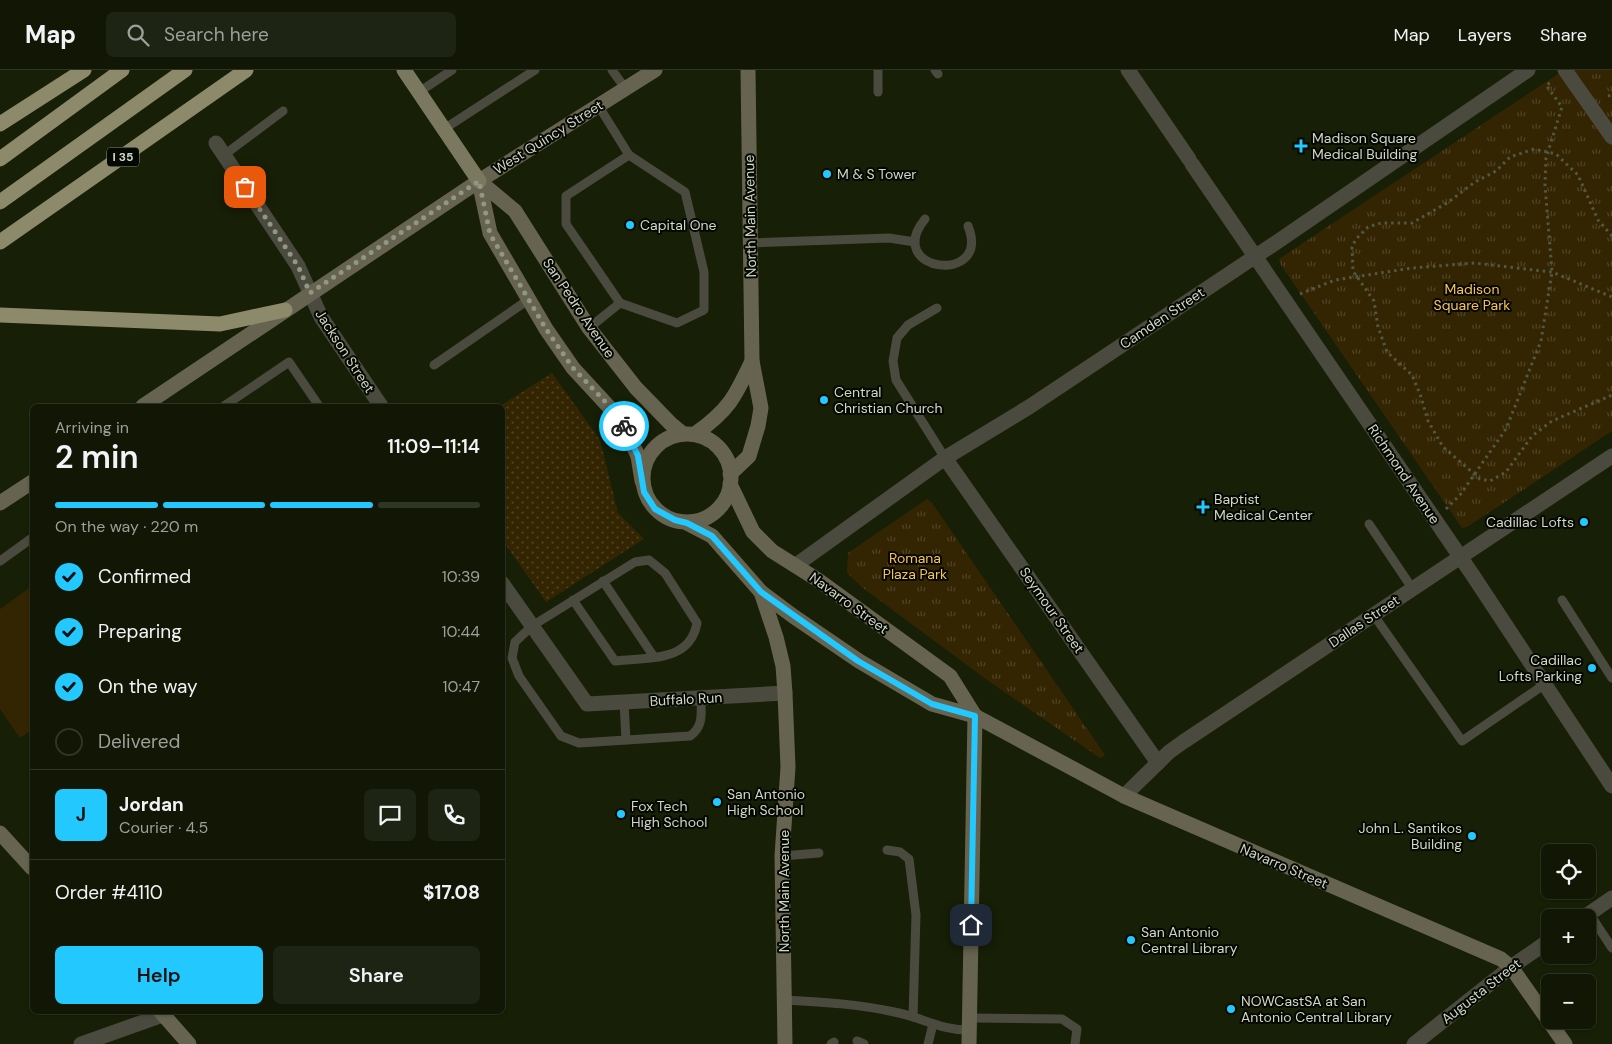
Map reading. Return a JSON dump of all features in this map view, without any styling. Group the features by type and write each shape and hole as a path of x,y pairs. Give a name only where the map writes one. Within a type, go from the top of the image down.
{"highway":[{"path":"0,124 84,70"},
{"path":"0,159 122,70"},
{"name":"I 35","path":"0,202 185,70"},
{"name":"I 35","path":"0,242 246,70"},
{"path":"0,316 220,324 285,310"}],"main road":[{"name":"San Pedro Avenue","path":"404,70 479,181 514,211 589,328 636,388 670,424 689,434"},
{"name":"West Quincy Street","path":"146,404 479,181 655,70"},
{"name":"North Main Avenue","path":"730,479 749,456 761,408 752,361 748,70"},
{"name":"San Pedro Avenue","path":"479,181 490,234 528,300 573,368 621,420 638,456 642,481"},
{"name":"North Main Avenue","path":"689,434 714,421 733,401 752,361"},
{"path":"689,434 715,444 723,453 730,479 728,498 715,513 707,519 687,523 675,520 655,509 644,492 642,481 644,466 654,448 671,435 689,434"},
{"name":"Navarro Street","path":"730,479 753,532 772,551 796,565 950,676 975,716"},
{"path":"0,504 30,483"},
{"name":"Navarro Street","path":"687,523 712,536 761,592 858,661 932,704 975,716 1124,796 1500,959 1511,966 1565,1044"},
{"name":"North Main Avenue","path":"761,592 776,637 783,666 785,694 788,767 782,856 785,1044"},
{"path":"969,1031 975,716"},
{"path":"0,833 30,866"},
{"path":"162,1014 189,1044"}],"street":[{"name":"Richmond Avenue","path":"1128,70 1435,519 1612,786"},
{"name":"Camden Street","path":"796,565 945,458 1029,406 1256,256 1528,70"},
{"path":"1566,70 1612,137"},
{"name":"Jackson Street","path":"220,149 298,266 321,318 380,404"},
{"name":"Dallas Street","path":"1124,796 1183,742 1612,456"},
{"name":"Seymour Street","path":"945,458 1158,763"},
{"path":"505,587 532,626"},
{"name":"Buffalo Run","path":"532,626 587,704 785,694"},
{"path":"1595,909 1612,898"},
{"name":"Augusta Street","path":"1414,1044 1511,966 1541,946"},
{"path":"81,1044 158,1014"}],"lane":[{"path":"419,92 452,70"},
{"path":"444,129 534,70"},
{"path":"612,70 625,88"},
{"path":"878,70 878,92"},
{"path":"598,105 629,155 685,192 704,272 704,310 677,322 620,302 566,224 566,196 629,155"},
{"path":"220,149 283,111"},
{"path":"925,219 919,228 915,242 921,256 933,265 940,267 955,264 966,254 970,247 971,232 968,226"},
{"path":"750,243 889,238 915,242"},
{"path":"434,365 528,300"},
{"path":"589,328 620,302"},
{"path":"937,308 908,325 897,338 893,361 896,380 945,458"},
{"path":"227,404 288,362 318,404"},
{"path":"1370,524 1412,588"},
{"path":"0,561 30,539"},
{"path":"573,600 615,661 677,654 694,637 697,623 666,572 649,560 635,562 573,600 532,626 515,642 512,658 519,676 561,736 579,743 690,736 698,731 701,723 701,698"},
{"path":"604,581 654,657"},
{"path":"1562,600 1612,678"},
{"path":"1373,614 1462,741 1545,684"},
{"path":"624,702 626,740"},
{"path":"887,850 900,852 909,860 916,915 913,1017"},
{"path":"782,856 819,853"},
{"path":"1596,928 1612,948"},
{"path":"784,1000 844,1002 913,1017 952,1031 969,1031 1062,1019 1077,1028 1075,1044"},
{"path":"928,1044 933,1024"}],"path":[{"path":"1435,519 1460,495 1506,429 1541,340 1552,272 1545,185 1548,152 1562,107 1546,85 1550,83"},
{"path":"1612,236 1598,220 1587,201 1578,175 1556,154 1534,149 1510,157 1496,171 1475,182 1448,203 1412,223 1381,223 1368,227 1356,238 1352,247 1353,271 1374,301 1378,327 1387,352 1412,375 1428,421 1443,447 1480,479 1490,481 1506,472 1532,436 1552,421 1612,395"},
{"path":"1286,301 1335,280 1412,268 1475,263 1552,272 1612,297"}],"green space":[{"name":"Madison Square Park","path":"1564,70 1612,70 1612,431 1467,527 1462,528 1281,265 1279,259"},
{"path":"552,373 600,440 618,513 644,539 546,602 505,544 505,404 503,404"},
{"name":"Romana Plaza Park","path":"927,499 932,503 1105,755 1100,758 990,682 863,588 847,573 848,553"},
{"path":"30,587 30,731 20,738 0,709 0,609"}],"way so far":[{"path":"245,187 298,266 310,293 479,181 490,234 546,329 573,368 614,411 624,426"}],"place":[{"name":"Madison Square Medical Building","path":"1301,146"},
{"name":"M & S Tower","path":"827,174"},
{"name":"Capital One","path":"630,225"},
{"name":"Central Christian Church","path":"824,400"},
{"name":"Baptist Medical Center","path":"1203,507"},
{"name":"Cadillac Lofts","path":"1584,522"},
{"name":"Cadillac Lofts Parking","path":"1592,668"},
{"name":"San Antonio High School","path":"717,802"},
{"name":"Fox Tech High School","path":"621,814"},
{"name":"John L. Santikos Building","path":"1472,836"},
{"name":"San Antonio Central Library","path":"1131,940"},
{"name":"NOWCastSA at San Antonio Central Library","path":"1231,1009"}],"route":[{"path":"624,426 638,456 644,492 655,509 712,536 761,592 858,661 932,704 975,716 971,925"}]}
